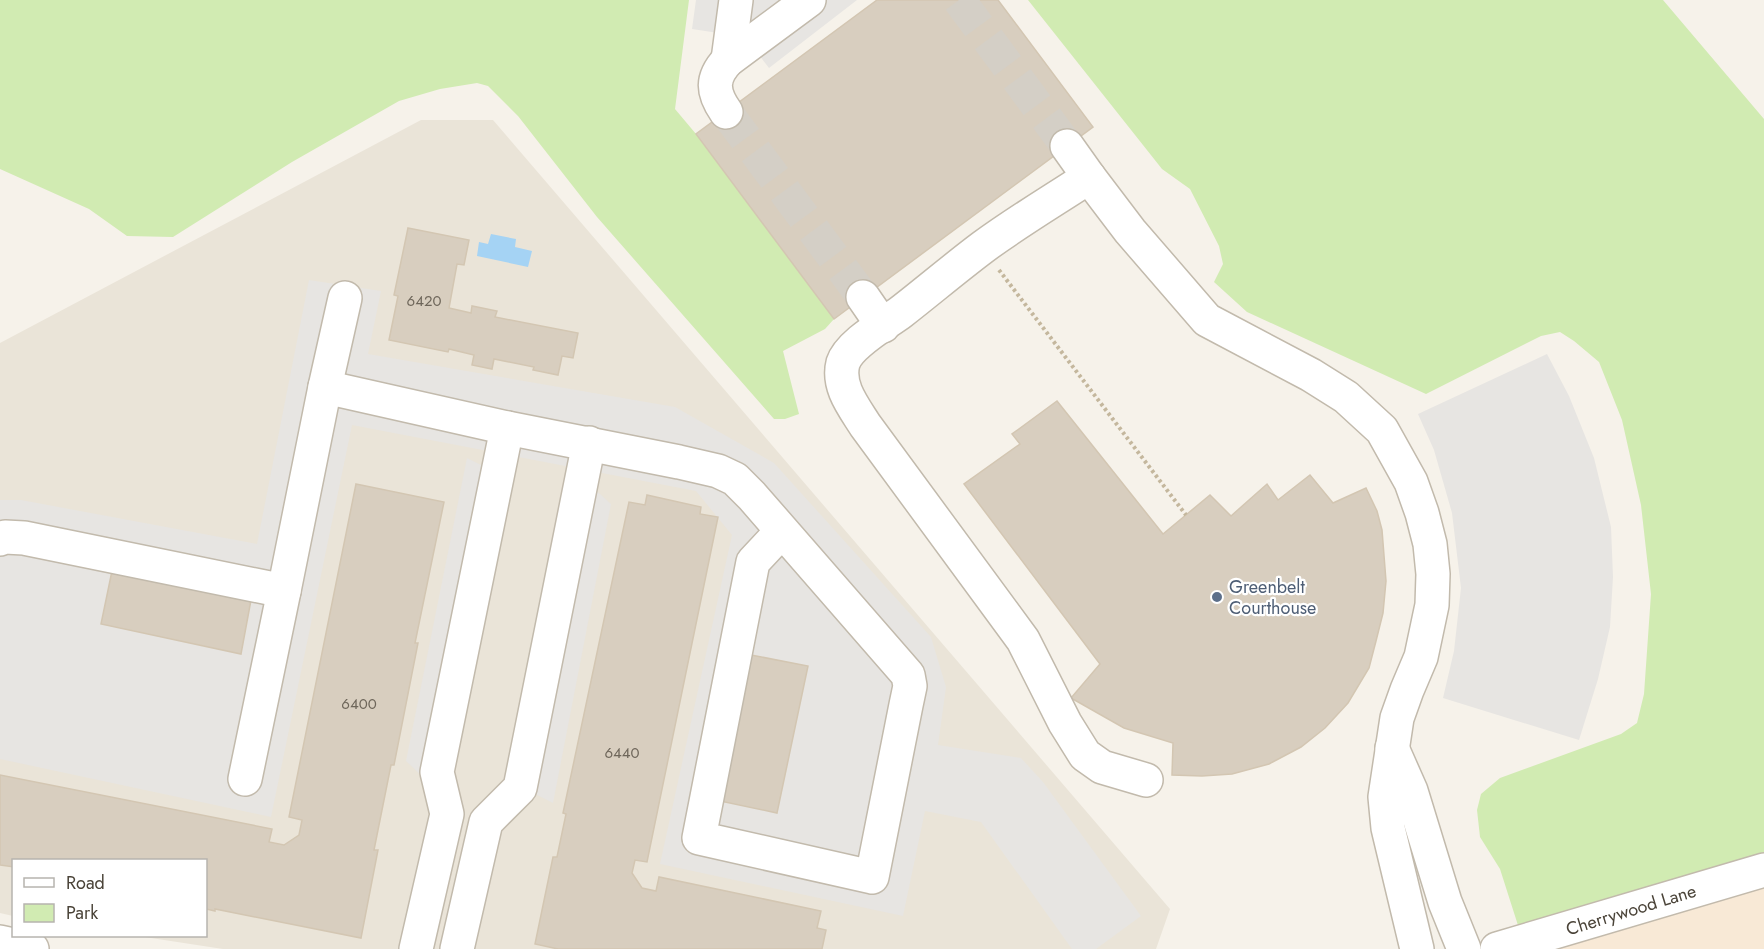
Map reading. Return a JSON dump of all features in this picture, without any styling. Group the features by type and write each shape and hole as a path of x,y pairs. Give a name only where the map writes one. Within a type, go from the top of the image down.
{"street":[{"path":"728,60 736,0"},
{"path":"726,112 720,103 715,86 718,73 728,60 809,0"},
{"path":"1067,146 1130,231 1207,320 1311,375 1346,397 1382,430 1403,466 1422,513 1430,544 1433,574 1432,605 1421,657 1397,718 1385,797 1388,828 1417,949"},
{"path":"1089,177 1037,209 982,248 883,326 862,339 843,362 842,380 844,388 865,425 1023,640 1084,755 1102,767 1146,780"},
{"path":"863,297 883,326"},
{"path":"245,779 345,298"},
{"path":"325,387 507,428 718,471 735,479 752,496 908,675 910,686 872,877 699,838 753,561 782,531"},
{"path":"416,949 447,814 437,772 507,428"},
{"path":"457,949 486,822 520,788 589,443"},
{"path":"0,539 24,538 284,591"},
{"path":"1392,748 1411,791 1444,902 1464,949"},
{"path":"447,814 486,822"},
{"name":"Cherrywood Lane","path":"1497,949 1764,870"},
{"path":"0,942 32,949"}],"path":[{"path":"982,248 1186,515"}],"shaded area":[{"path":"696,0 857,0 769,68 745,37 692,29"},
{"path":"421,120 493,120 1170,909 1156,949 223,949 145,937 207,937 207,859 12,859 12,916 0,913 0,343"},
{"path":"309,280 381,291 368,354 675,407 774,463 931,637 946,687 938,745 1021,758 1043,782 1141,916 1096,949 1072,949 981,822 925,811 903,916 660,864 732,535 696,491 352,425 271,817 0,759 0,500 21,500 257,544","holes":["112,571 251,601 240,654 101,624","752,655 808,667 721,800"]},
{"path":"1547,354 1569,396 1594,458 1611,527 1613,577 1610,627 1598,679 1579,740 1443,698 1454,651 1461,588 1452,513 1434,450 1418,414"},
{"path":"467,458 487,468 427,781 406,761"},
{"path":"590,485 611,504 553,803 531,792"},
{"path":"1764,870 1764,949 1497,949"}],"green space":[{"path":"0,0 689,0 675,109 834,319 825,329 783,351 799,414 785,419 774,419 597,217 518,116 488,86 477,83 440,89 399,101 292,162 173,237 127,236 89,209 0,169"},
{"path":"1028,0 1663,0 1764,119 1764,870 1523,941 1500,869 1480,837 1477,810 1481,794 1500,778 1621,734 1637,723 1644,694 1651,594 1641,505 1622,420 1599,362 1560,332 1541,336 1426,394 1247,312 1214,282 1223,264 1219,246 1190,189 1162,169"}],"water":[{"path":"491,234 516,239 515,247 532,251 528,267 477,256 479,242 488,244"}],"building":[{"path":"877,0 998,0 1093,127 834,319 696,134"},
{"path":"408,228 469,240 464,265 457,264 449,308 471,313 472,306 497,311 495,317 578,333 573,358 562,356 558,375 533,370 534,367 494,359 492,369 472,365 474,355 389,340 398,296 394,295"},
{"name":"Greenbelt Courthouse","path":"1057,401 1163,534 1210,495 1231,516 1267,484 1278,500 1310,475 1333,503 1366,488 1377,511 1382,530 1386,581 1383,613 1376,641 1369,668 1348,703 1325,728 1301,747 1269,764 1232,774 1172,775 1173,743 1124,728 1071,698 1100,664 964,484 1020,444 1012,434"},
{"path":"356,484 444,502 415,643 418,643 394,765 391,765 374,850 378,850 361,938 207,909 207,859 12,859 12,867 0,865 0,775 272,829 269,842 284,845 299,835 302,820 289,817"},
{"path":"647,495 701,507 700,514 718,517 647,862 635,860 632,873 642,888 656,891 659,877 821,911 817,928 826,930 822,949 558,949 535,944 553,857 557,857 566,814 563,813 629,502 645,505"},
{"path":"112,571 251,600 241,654 101,624"},
{"path":"751,655 808,666 777,813 720,801"}],"tunnel":[{"path":"959,0 1067,146"},
{"path":"726,112 863,297"}],"place":[{"name":"Greenbelt Courthouse","path":"1217,597"}]}
